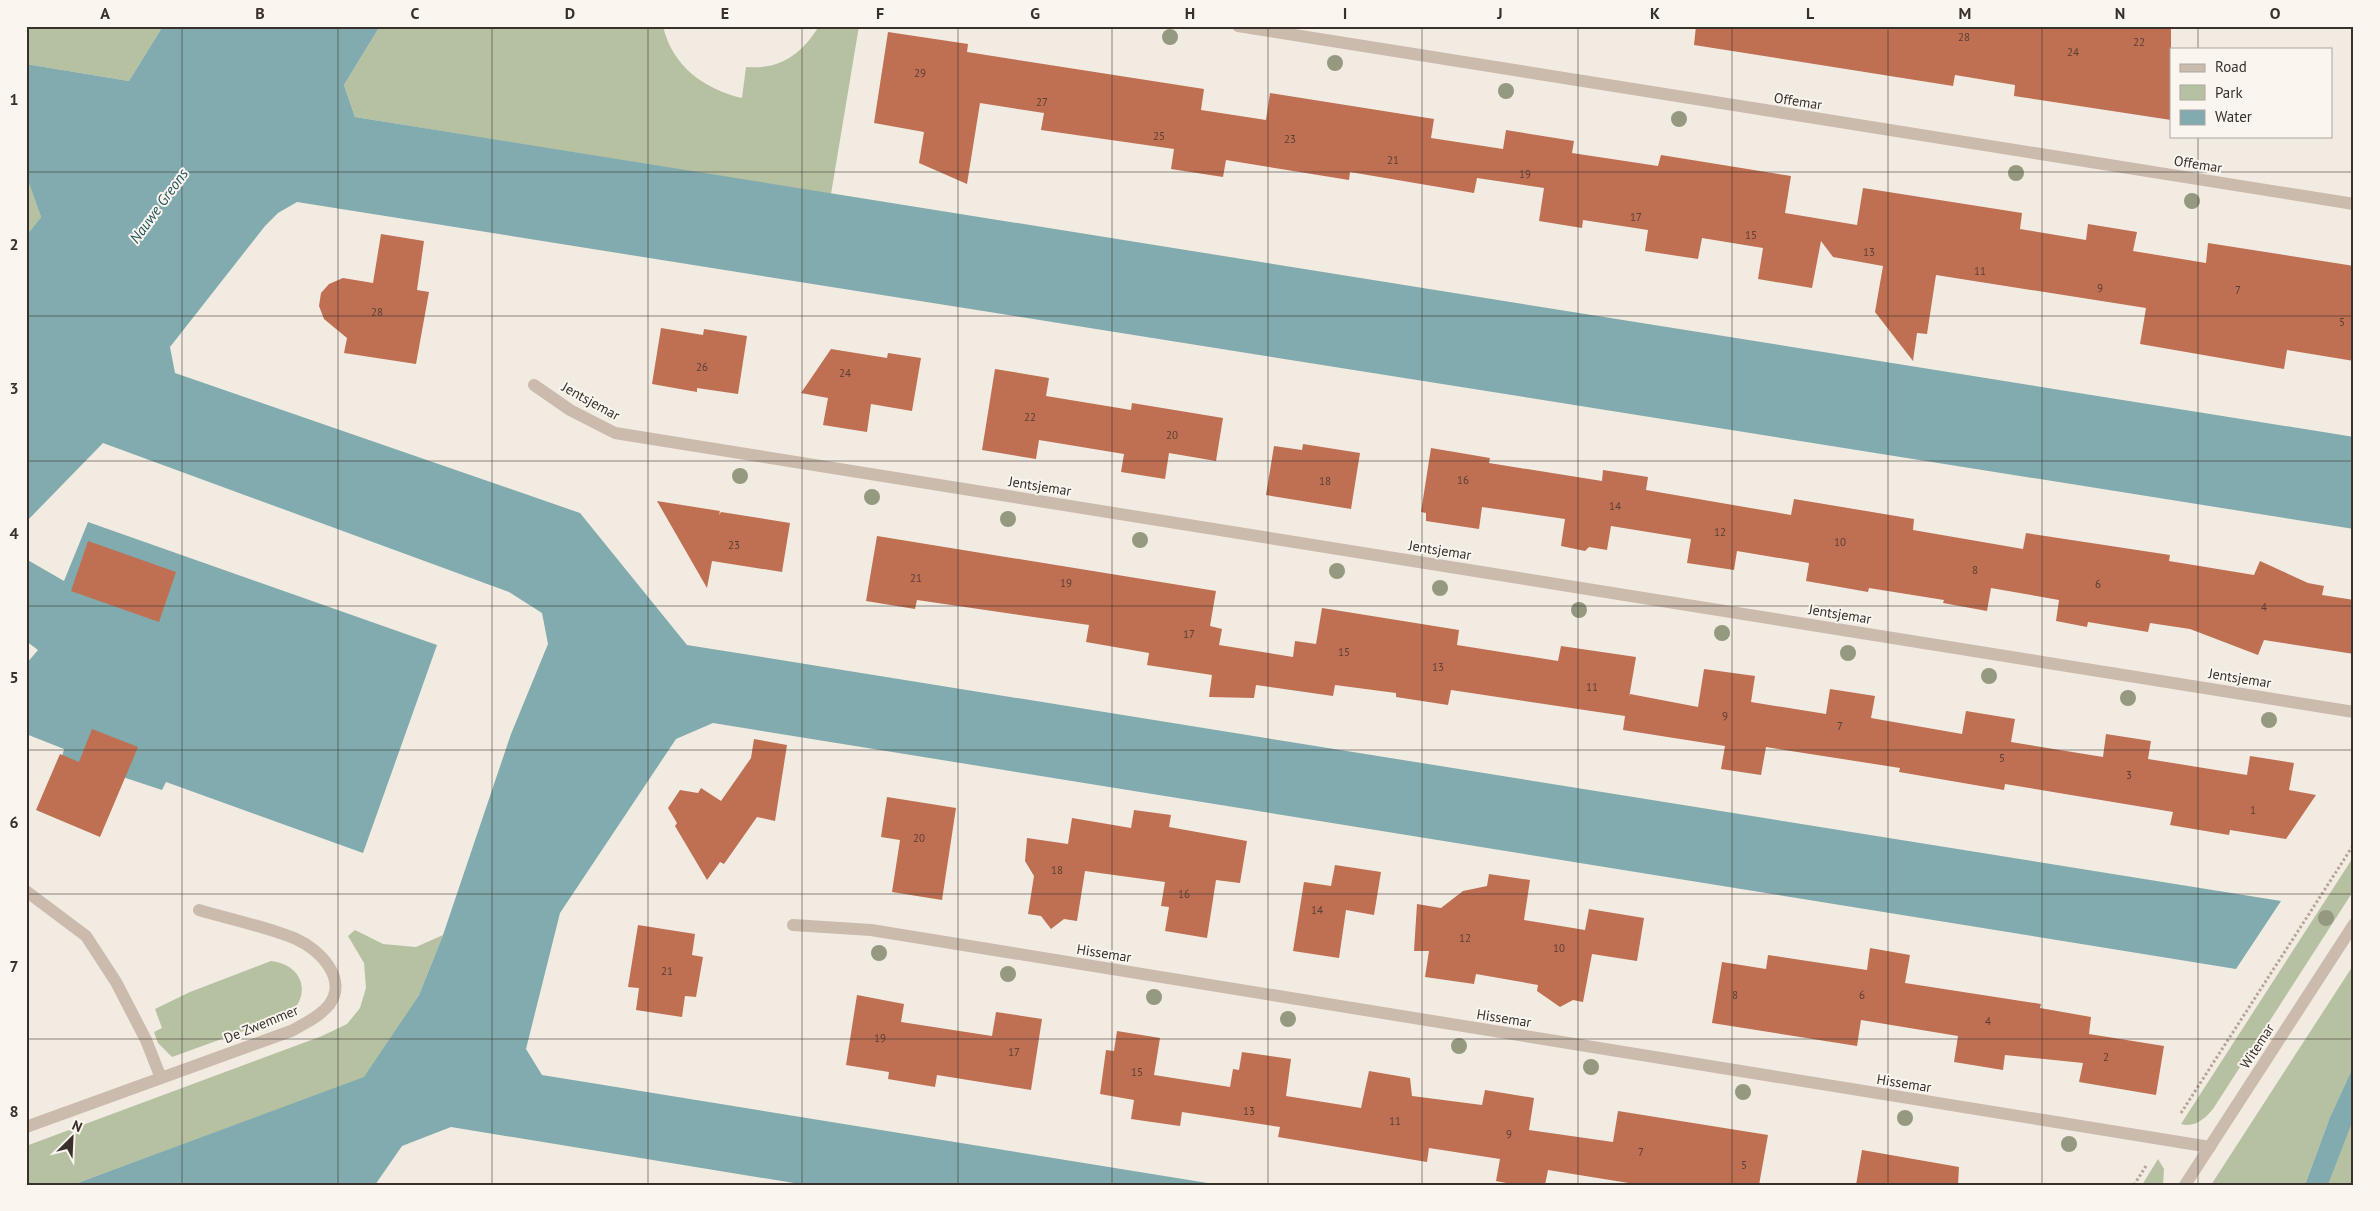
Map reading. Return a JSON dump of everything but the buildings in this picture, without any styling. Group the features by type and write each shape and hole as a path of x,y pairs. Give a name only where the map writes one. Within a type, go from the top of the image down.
{"street":[{"name":"Offemar","path":"1238,26 2354,204"},
{"name":"Jentsjemar","path":"534,385 570,410 615,432 2354,712"},
{"path":"26,891 86,936 116,982 146,1040 161,1078"},
{"name":"De Zwemmer","path":"26,1127 291,1031 319,1015 330,1004 333,996 334,980 329,965 314,949 295,939 199,910"},
{"name":"Witemar","path":"2185,1185 2354,924"},
{"name":"Hissemar","path":"793,925 871,930 2210,1147"}],"path":[{"path":"2134,1185 2354,844"}],"green space":[{"path":"26,26 163,26 129,81 26,64"},
{"path":"380,26 663,26 667,40 674,53 692,74 715,89 742,98 746,67 769,66 789,58 805,45 819,26 859,26 831,194 355,117 344,85"},
{"path":"26,182 29,182 41,217 26,236"},
{"path":"2354,856 2354,890 2213,1109 2195,1124 2181,1124"},
{"path":"355,930 383,944 416,947 443,935 419,995 364,1078 72,1185 26,1185 26,1146 322,1036 347,1024 360,1008 366,988 364,963 348,936"},
{"path":"271,961 290,968 300,981 301,997 297,1006 290,1014 172,1057 158,1043 154,1032 162,1028 155,1009 190,992"},
{"path":"2354,964 2354,1065 2330,1117 2305,1185 2211,1185"},
{"path":"2354,1117 2354,1185 2328,1185 2350,1125"},
{"path":"2158,1159 2164,1169 2163,1185 2142,1185"}],"water":[{"name":"Nauwe Greons","path":"163,26 380,26 344,85 355,117 2354,437 2354,529 297,202 278,213 265,226 170,347 175,373 580,513 687,645 2281,901 2236,969 713,723 676,739 560,913 526,1049 542,1075 1220,1185 806,1185 451,1127 402,1146 375,1185 72,1185 364,1077 419,995 443,935 511,734 548,644 542,613 509,592 103,443 26,522 26,236 41,217 29,183 26,182 26,64 129,81"},
{"path":"88,522 437,645 363,853 166,782 162,790 62,757 64,749 26,734 26,664 38,650 26,641 26,559 64,581"},
{"path":"2354,1065 2354,1117 2328,1185 2305,1185 2330,1117"}]}
